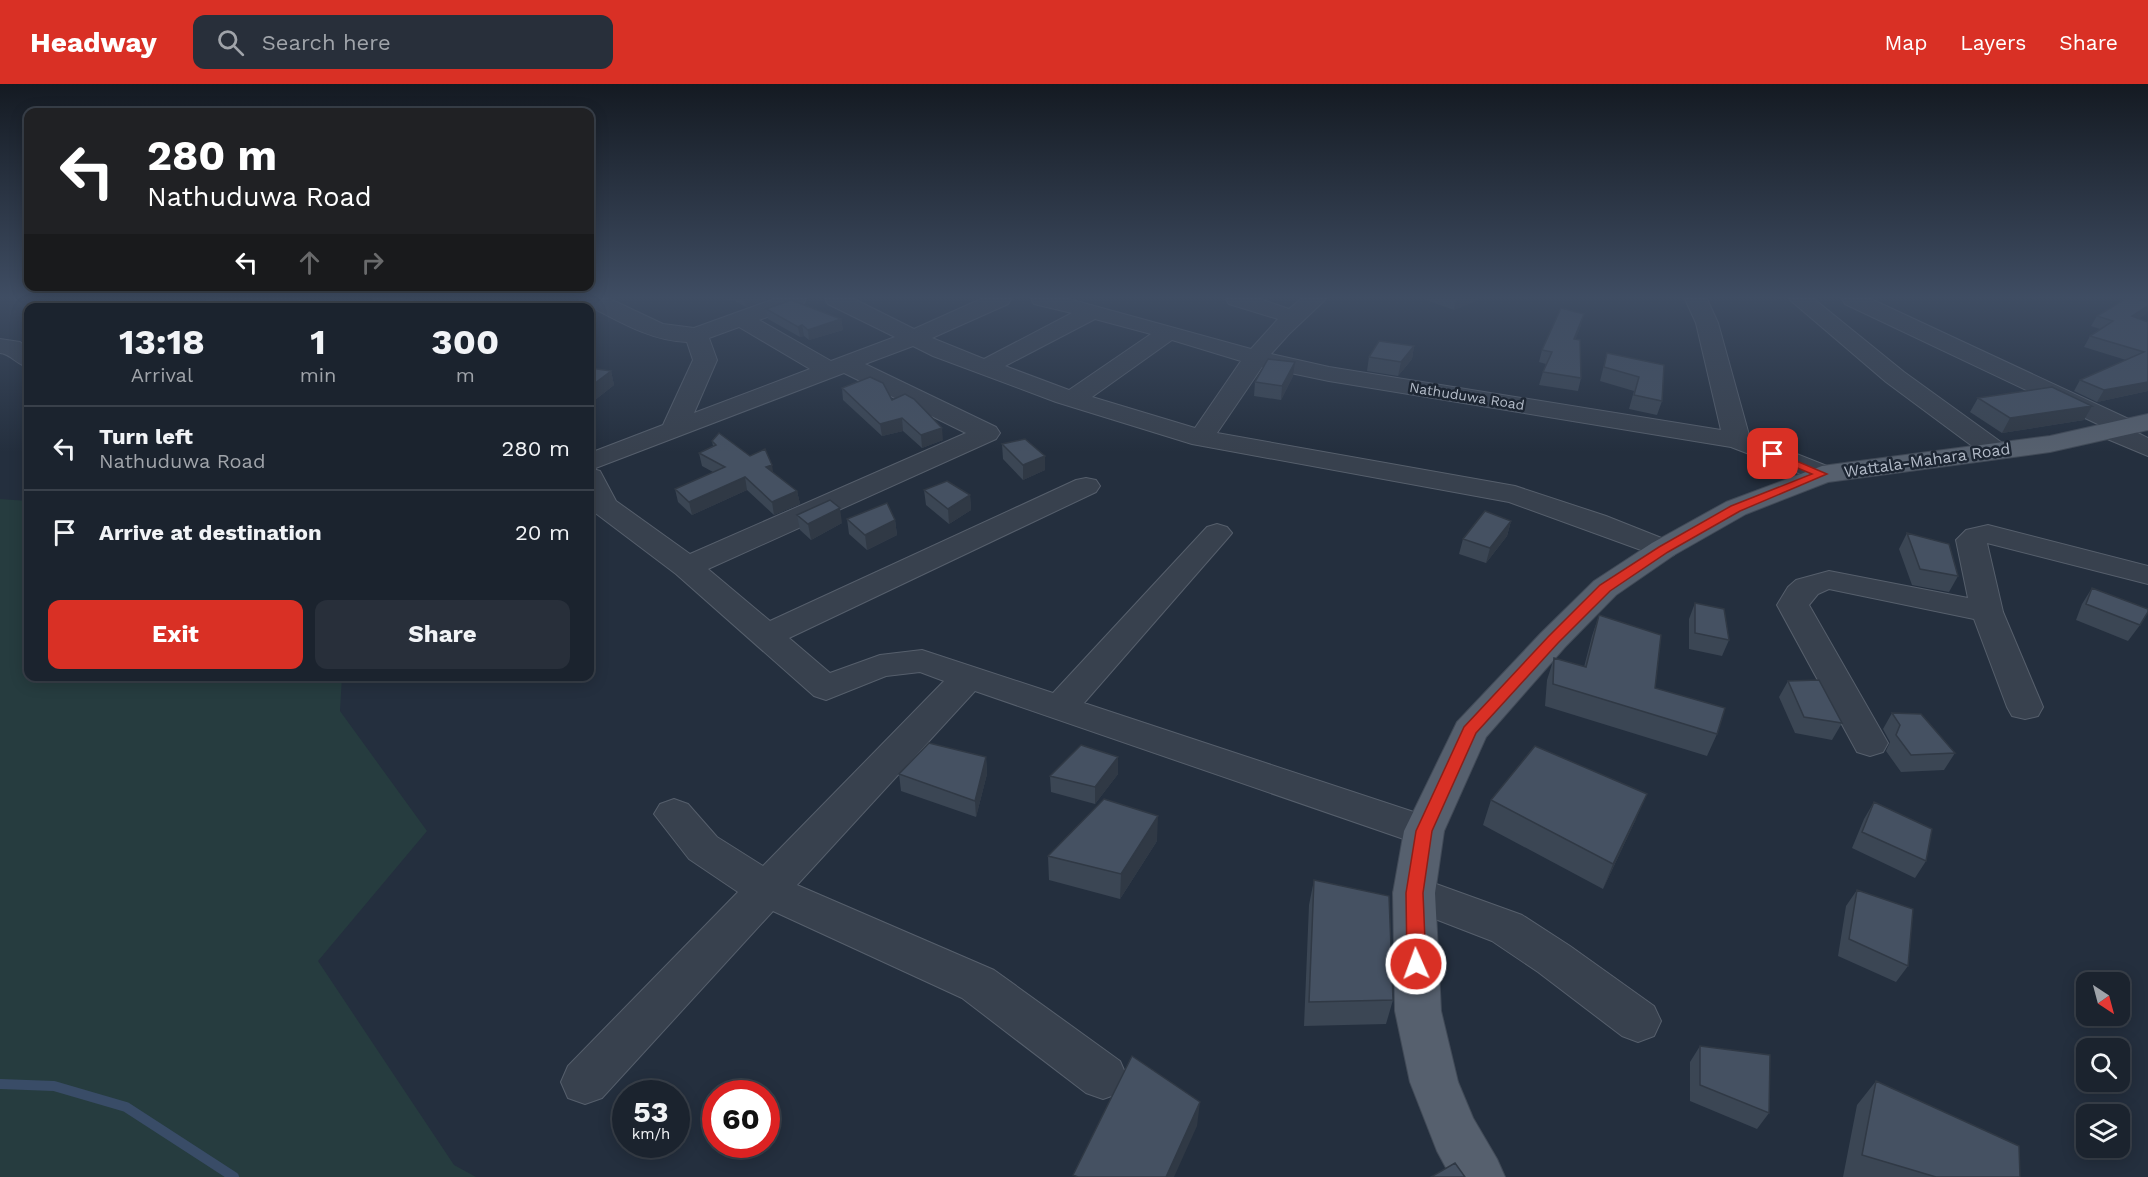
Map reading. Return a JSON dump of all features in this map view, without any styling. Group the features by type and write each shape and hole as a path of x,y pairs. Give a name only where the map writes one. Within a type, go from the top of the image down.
{"main road":[{"name":"Wattala-Mahara Road","path":"1479,1177 1455,1134 1434,1082 1418,1011 1414,893 1424,831 1470,731 1553,640 1605,588 1664,549 1736,508 1822,474 2134,432"}],"street":[{"path":"674,430 705,360 701,350"},
{"path":"687,567 987,433 803,350"},
{"path":"594,460 881,350"},
{"path":"939,350 1073,399 1201,438 1515,495 1596,522 1664,549"},
{"path":"986,368 1020,350"},
{"path":"1073,399 1143,350"},
{"name":"Nathuduwa Road","path":"1231,350 1329,374 1737,440 1822,474"},
{"path":"1201,438 1262,350"},
{"path":"1714,350 1737,440"},
{"path":"1862,350 1996,451"},
{"path":"1961,350 2134,432"},
{"path":"594,485 604,506 687,567 826,688 880,666 922,661 1424,831"},
{"path":"766,636 1086,486"},
{"path":"1059,709 1217,533"},
{"path":"2025,707 1987,612 1971,540 1988,534 2148,575"},
{"path":"1870,743 1793,605 1797,595 1814,582 1829,580 1987,612"},
{"path":"585,1082 968,677"},
{"path":"674,814 703,848 767,890 978,984 1103,1077"},
{"path":"1414,893 1507,928 1554,959 1638,1022"}],"green space":[{"path":"0,499 24,501 24,681 342,681 340,711 427,831 318,961 454,1165 476,1177 0,1177"}],"building":[{"path":"1373,350 1411,350 1401,362 1369,357"},
{"path":"1542,350 1580,350 1581,378 1543,372 1552,352"},
{"path":"2137,350 2148,350 2148,382 2104,390 2080,380 2144,352"},
{"path":"1607,353 1664,365 1662,401 1634,395 1639,377 1604,367"},
{"path":"1268,359 1295,362 1282,386 1255,382"},
{"path":"594,369 611,371 594,384"},
{"path":"870,377 883,383 892,400 905,394 914,399 942,428 921,435 902,418 880,424 842,388"},
{"path":"2052,387 2092,406 2010,418 1978,398"},
{"path":"719,433 750,456 765,449 772,465 766,467 797,491 772,502 745,477 689,502 675,489 725,467 699,453 716,445 712,441"},
{"path":"1025,439 1045,456 1023,465 1002,444"},
{"path":"947,481 970,495 948,509 924,490"},
{"path":"830,500 840,508 808,524 797,515"},
{"path":"887,503 895,520 865,535 847,519"},
{"path":"1485,511 1511,521 1490,548 1463,539"},
{"path":"1907,533 1949,544 1958,576 1920,569"},
{"path":"2092,588 2148,609 2148,612 2140,625 2086,604"},
{"path":"1695,603 1724,609 1729,640 1695,633"},
{"path":"1599,615 1661,635 1655,688 1725,708 1717,734 1553,684 1554,658 1586,667"},
{"path":"1819,680 1842,723 1804,717 1788,681"},
{"path":"1892,713 1921,714 1955,753 1911,755 1896,735 1900,725"},
{"path":"929,743 986,757 975,801 899,774"},
{"path":"1081,745 1118,757 1095,787 1050,776"},
{"path":"1535,746 1647,794 1613,864 1491,800"},
{"path":"1104,799 1158,816 1121,874 1048,856"},
{"path":"1874,802 1932,829 1926,861 1862,832"},
{"path":"1314,880 1389,896 1393,1000 1309,1002"},
{"path":"1857,890 1913,909 1908,966 1849,939"},
{"path":"1700,1046 1770,1055 1769,1113 1700,1085"},
{"path":"1132,1056 1200,1102 1166,1177 1078,1177 1073,1175"},
{"path":"1876,1081 2019,1146 2020,1177 1936,1177 1862,1155"},
{"path":"1455,1163 1465,1177 1431,1177"}],"waterway":[{"path":"0,1084 54,1086 126,1107 234,1177"}],"route":[{"path":"1416,964 1414,893 1424,831 1470,731 1553,640 1605,588 1664,549 1736,508 1822,474 1773,454"}]}
